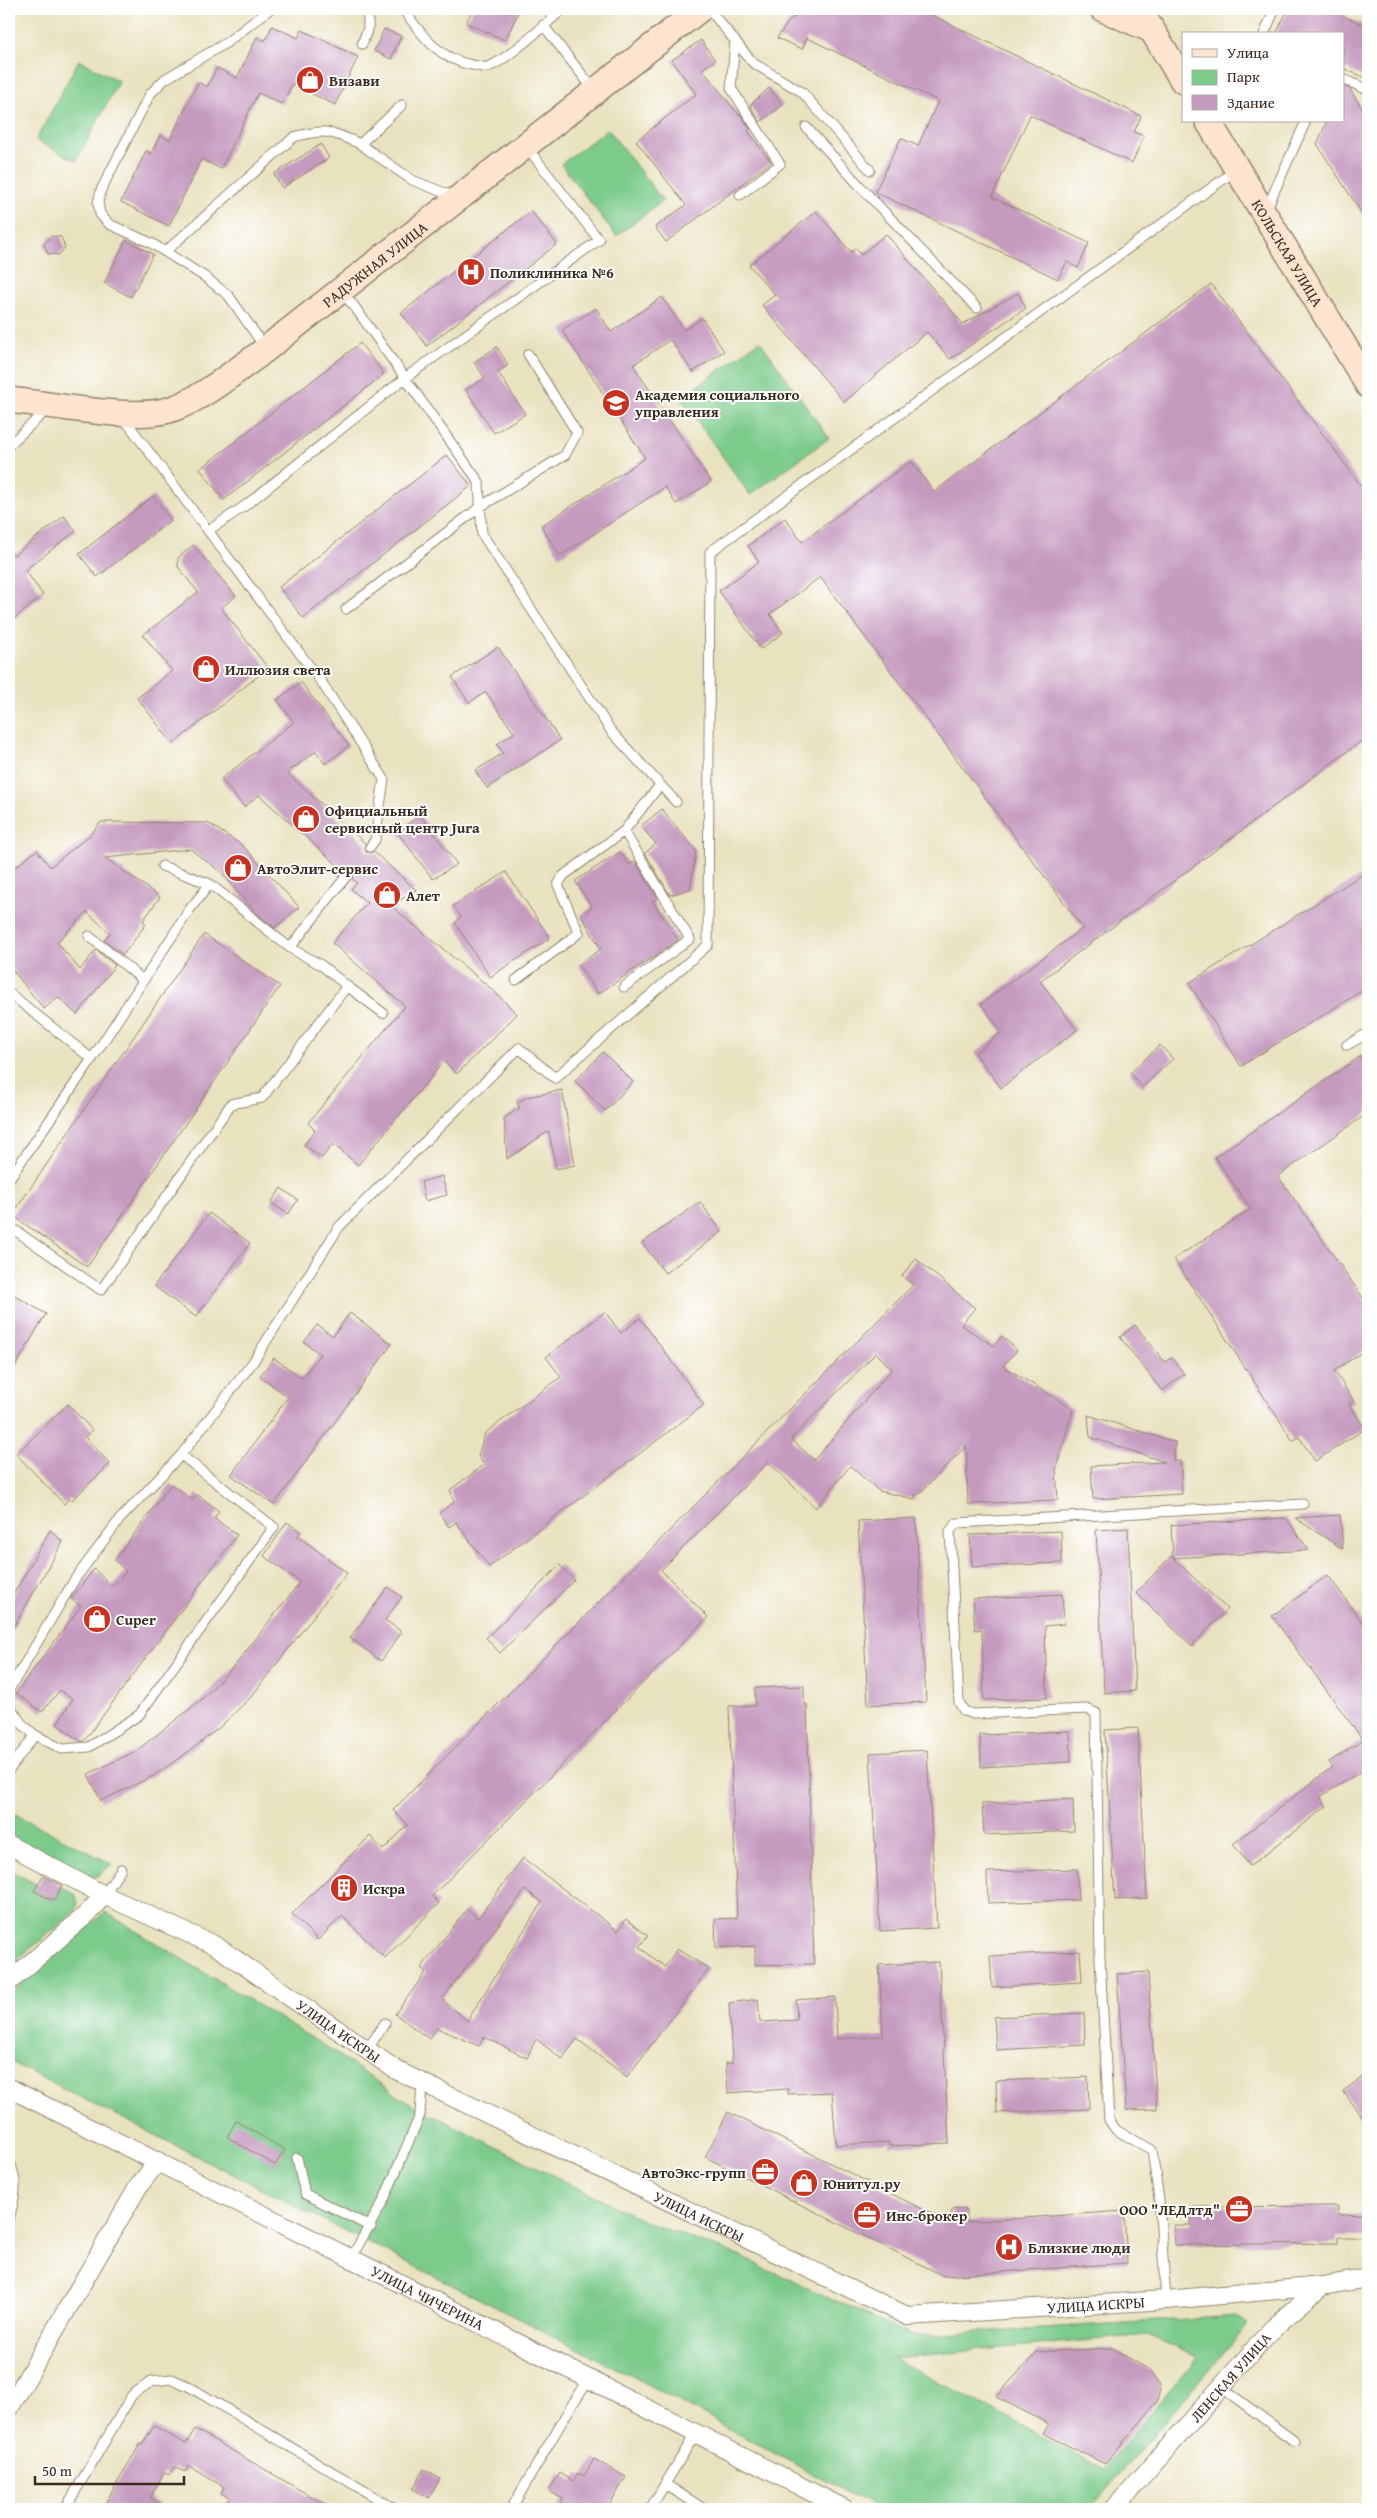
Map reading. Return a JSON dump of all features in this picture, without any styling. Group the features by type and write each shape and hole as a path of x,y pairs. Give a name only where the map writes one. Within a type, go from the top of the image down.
{"street":[{"name":"РАДУЖНАЯ УЛИЦА","path":"9,400 138,414 172,409 191,399 266,349 700,9"},
{"path":"1103,9 1152,30"},
{"path":"1139,9 1182,80"},
{"name":"КОЛЬСКАЯ УЛИЦА","path":"1209,122 1368,385"},
{"name":"УЛИЦА ИСКРЫ","path":"9,1845 104,1895 216,1946 396,2070 907,2316 1166,2300 1322,2286"},
{"path":"9,1982 88,1913 104,1895"},
{"name":"УЛИЦА ЧИЧЕРИНА","path":"9,2088 351,2258 845,2509"},
{"path":"9,2409 138,2187 158,2161"},
{"path":"1322,2286 1368,2278"},
{"name":"ЛЕНСКАЯ УЛИЦА","path":"1114,2509 1272,2329 1322,2286"}],"lane":[{"path":"266,349 229,296 205,277 165,252 109,224 100,214 98,203 101,190 150,94 165,79 226,43 270,9"},
{"path":"360,9 368,14 368,28 362,44"},
{"path":"403,9 423,37 440,53 466,64 487,67 503,58 563,9"},
{"path":"708,9 753,63 802,92 870,170"},
{"path":"1265,32 1274,9"},
{"path":"543,25 595,91"},
{"path":"735,41 730,88 780,164 740,195"},
{"path":"1344,79 1368,90"},
{"path":"360,144 402,105"},
{"path":"1264,214 1306,122"},
{"path":"806,127 870,198 978,308"},
{"path":"165,252 294,137 317,130 338,135 360,144 412,180 458,198"},
{"path":"208,531 246,504 405,378 599,240 526,146"},
{"path":"9,1690 75,1579 120,1519 181,1455 253,1362 339,1227 519,1048 556,1078 708,945 710,552 1237,169"},
{"path":"339,290 354,306 479,482 482,534 611,731 676,802"},
{"path":"346,609 480,507 565,455 577,433 528,354"},
{"path":"9,445 54,404"},
{"path":"120,413 322,683 384,779 376,840 370,847"},
{"path":"516,980 579,933 558,885 563,876 624,831 660,785"},
{"path":"624,831 690,938 624,987"},
{"path":"162,866 210,884 290,948 322,965 383,1013"},
{"path":"290,948 348,874"},
{"path":"9,1179 92,1059 190,909 210,884"},
{"path":"89,936 143,980"},
{"path":"9,1226 101,1290 231,1104 262,1098 347,986"},
{"path":"11,997 92,1059"},
{"path":"1347,1046 1368,1033"},
{"path":"9,1705 22,1724 35,1735 62,1749 89,1748 139,1715 233,1582 265,1542 274,1527 181,1455"},
{"path":"1166,2300 1159,2200 1152,2150 1116,2130 1109,2120 1100,1959 1096,1713 1087,1709 973,1714 964,1712 959,1702 950,1531 957,1523 1303,1504"},
{"path":"9,1770 35,1735"},
{"path":"104,1895 121,1870"},
{"path":"366,2050 385,2023"},
{"path":"351,2258 370,2226 420,2115 422,2083"},
{"path":"297,2158 305,2194 370,2226"},
{"path":"9,2162 15,2174 14,2201 9,2218"},
{"path":"65,2509 132,2395 152,2382 172,2379 188,2386 395,2509"},
{"path":"512,2509 570,2408 590,2379"},
{"path":"1221,2387 1294,2441"},
{"path":"650,2509 696,2433"},
{"path":"665,2484 704,2509"}],"green space":[{"path":"79,60 119,81 76,161 36,140"},
{"path":"608,129 663,201 616,236 561,164"},
{"path":"760,341 829,438 750,495 681,398"},
{"path":"9,1811 112,1864 98,1876 88,1877 9,1840"},
{"path":"9,1870 38,1885 35,1891 53,1901 61,1887 75,1894 78,1904 75,1912 9,1966"},
{"path":"105,1912 328,2048 407,2102 646,2222 739,2256 912,2336 1238,2316 1248,2324 1090,2509 877,2509 636,2378 9,2061 9,1995","holes":["1148,2335 1198,2357 1104,2469 893,2358"]}],"building":[{"path":"473,9 520,9 505,40 466,23"},
{"path":"805,9 919,9 1141,116 1134,132 1144,136 1132,163 1030,115 992,197 1089,243 1078,268 1067,262 1058,279 875,192 901,138 918,146 938,101 807,38 802,49 777,38 789,21"},
{"path":"1288,9 1329,9 1368,27 1368,79 1344,68 1344,32 1277,32"},
{"path":"272,26 298,38 302,30 358,57 335,105 292,84 282,104 258,93 221,169 201,159 169,226 121,202 146,151 151,154 160,135 170,140 198,82 207,87 217,68 237,78 257,37 265,41"},
{"path":"384,29 401,36 391,59 374,51"},
{"path":"701,40 715,60 702,69 740,114 750,129 748,131 771,162 666,242 655,227 686,205 636,141 696,94 672,60"},
{"path":"1344,86 1350,89 1368,118 1368,223 1317,144 1327,122 1344,122"},
{"path":"769,88 783,105 760,122 750,105"},
{"path":"321,144 329,158 282,188 274,174"},
{"path":"531,211 557,244 427,346 401,313"},
{"path":"816,211 851,252 856,248 861,255 886,234 963,324 1018,293 1026,308 950,359 927,332 844,402 762,305 775,295 749,265"},
{"path":"51,236 61,237 65,247 59,255 48,254 44,244"},
{"path":"126,240 153,254 131,297 104,283"},
{"path":"1211,284 1368,495 1368,736 1040,981 1077,1030 1001,1088 975,1053 1002,1032 981,1004 1083,928 820,577 770,614 783,633 761,649 719,591 759,562 748,546 785,518 802,542 911,461 934,492"},
{"path":"662,297 684,330 702,318 724,351 693,372 670,340 633,365 711,482 676,504 665,487 560,556 541,526 645,458 562,330 596,308 611,332"},
{"path":"360,343 384,374 224,500 200,469"},
{"path":"497,347 508,365 498,372 525,414 494,433 466,390 485,378 474,362"},
{"path":"447,455 471,486 303,618 279,587"},
{"path":"153,496 171,520 97,577 79,554"},
{"path":"64,516 76,531 25,570 43,595 9,623 9,549 14,555"},
{"path":"193,545 236,596 221,608 268,668 173,744 137,698 172,671 143,635 198,592 178,567 178,558"},
{"path":"498,647 560,740 487,788 475,771 503,753 497,744 514,733 486,692 469,703 452,677"},
{"path":"301,682 349,746 325,764 316,751 287,773 365,843 366,852 374,852 416,890 391,906 494,991 517,1014 457,1074 444,1061 358,1165 333,1144 322,1158 304,1145 315,1130 308,1123 405,1006 332,943 367,903 351,889 357,883 352,879 354,874 352,869 343,870 259,795 244,807 221,779 294,722 277,700"},
{"path":"662,809 696,851 690,889 670,895 645,853 656,844 641,826"},
{"path":"420,815 457,864 433,879 397,832"},
{"path":"101,822 208,823 243,846 299,907 275,928 257,914 221,872 190,849 105,858 160,897 143,921 146,924 123,955 104,940 110,933 87,912 57,942 80,970 96,950 115,965 77,1015 58,997 44,1009 9,966 9,872 37,850 50,867 90,835"},
{"path":"620,852 629,865 635,861 658,899 652,901 678,940 598,994 578,965 601,949 581,915 592,907 575,881"},
{"path":"1368,871 1368,987 1241,1066 1189,983"},
{"path":"506,872 550,938 490,977 455,923 461,917 453,906"},
{"path":"204,934 280,986 87,1267 12,1215"},
{"path":"1160,1045 1173,1059 1142,1087 1130,1073"},
{"path":"1368,1051 1368,1113 1278,1176 1368,1305 1368,1348 1334,1371 1354,1401 1349,1404 1365,1429 1315,1461 1299,1437 1293,1441 1174,1259 1251,1209 1215,1157"},
{"path":"603,1052 633,1082 605,1111 575,1081"},
{"path":"562,1090 575,1165 556,1169 549,1131 507,1159 504,1118 520,1108 517,1103 527,1097"},
{"path":"442,1176 447,1195 425,1201 421,1182"},
{"path":"281,1188 298,1200 288,1214 271,1203"},
{"path":"700,1202 722,1232 665,1273 642,1243"},
{"path":"209,1213 250,1243 196,1317 154,1286"},
{"path":"916,1259 975,1308 961,1325 994,1346 1002,1336 1017,1350 1003,1366 1073,1409 1056,1469 1058,1500 968,1504 966,1446 919,1494 915,1495 915,1499 879,1491 850,1466 816,1508 768,1462 661,1570 708,1617 432,1896 439,1903 385,1958 342,1916 318,1940 292,1914 370,1836 383,1850 408,1825 393,1810 913,1285 902,1276","holes":["876,1353 892,1369 814,1460 791,1439"]},
{"path":"9,1292 46,1314 9,1377"},
{"path":"605,1312 621,1333 640,1318 704,1405 489,1567 456,1522 449,1527 439,1513 454,1502 450,1490 484,1465 478,1456 485,1433 561,1377 546,1357"},
{"path":"350,1313 392,1344 274,1505 231,1475 288,1397 260,1376 274,1358 302,1378 320,1354 304,1342 317,1325 333,1336"},
{"path":"1135,1325 1165,1362 1172,1357 1184,1374 1162,1391 1120,1337"},
{"path":"68,1404 92,1430 85,1437 110,1464 72,1500 70,1498 64,1504 16,1454"},
{"path":"1088,1415 1175,1442 1173,1461 1180,1461 1182,1494 1093,1499 1091,1466 1165,1462 1090,1437"},
{"path":"171,1484 193,1500 197,1494 219,1511 214,1518 237,1535 84,1741 80,1741 57,1724 73,1699 60,1690 42,1712 16,1693 81,1606 71,1599 94,1569 112,1586 126,1572 115,1560"},
{"path":"1340,1515 1343,1549 1295,1518"},
{"path":"916,1518 926,1702 868,1705 858,1521"},
{"path":"1286,1518 1309,1550 1173,1558 1171,1525"},
{"path":"287,1522 301,1532 298,1536 347,1573 251,1697 221,1726 191,1750 153,1776 101,1801 88,1774 136,1751 200,1701 236,1664 300,1582 264,1556"},
{"path":"1128,1528 1135,1691 1104,1693 1096,1530"},
{"path":"50,1530 63,1542 9,1635 9,1602"},
{"path":"1061,1531 1062,1563 972,1567 970,1535"},
{"path":"1171,1556 1227,1609 1192,1646 1136,1593"},
{"path":"560,1565 574,1580 500,1653 486,1638"},
{"path":"1328,1575 1368,1630 1368,1767 1320,1797 1327,1806 1250,1866 1233,1844 1332,1767 1329,1762 1363,1740 1272,1616"},
{"path":"388,1587 402,1597 385,1620 402,1632 381,1661 350,1638"},
{"path":"1062,1594 1064,1624 1045,1626 1047,1698 984,1700 982,1629 975,1630 973,1599"},
{"path":"804,1686 804,1704 807,1704 814,1964 755,1965 755,1946 716,1948 715,1919 737,1918 729,1706 755,1706 755,1688"},
{"path":"1138,1728 1147,1898 1115,1900 1105,1730"},
{"path":"1070,1731 1071,1762 981,1767 980,1735"},
{"path":"927,1750 937,1928 880,1931 870,1753"},
{"path":"1073,1799 1074,1831 984,1835 982,1804"},
{"path":"523,1858 618,1931 626,1919 648,1936 639,1947 665,1967 677,1949 709,1969 627,2077 577,2039 562,2059 536,2039 527,2058 484,2037 479,2046 437,2028 429,2039 395,2014 426,1972 421,1968 467,1909 478,1918","holes":["525,1890 542,1902 467,2021 442,1999"]},
{"path":"1077,1869 1078,1900 988,1903 987,1872"},
{"path":"43,1876 62,1885 54,1901 34,1891"},
{"path":"1080,1951 1082,1982 992,1987 990,1956"},
{"path":"939,1962 949,2143 889,2146 889,2142 836,2145 832,2092 788,2094 788,2089 728,2093 726,2063 732,2063 729,2003 758,1999 760,2022 797,2020 796,2000 835,1997 837,2039 883,2036 879,1965"},
{"path":"1148,1972 1157,2109 1126,2110 1117,1974"},
{"path":"1084,2013 1085,2045 996,2050 994,2017"},
{"path":"1368,2073 1368,2125 1343,2091"},
{"path":"1088,2077 1089,2109 997,2113 996,2081"},
{"path":"728,2112 948,2222 953,2208 966,2210 966,2222 1124,2211 1127,2263 944,2276 705,2157"},
{"path":"236,2121 285,2150 275,2165 227,2137"},
{"path":"1338,2206 1338,2215 1368,2214 1368,2237 1338,2237 1338,2243 1175,2245 1174,2225 1191,2225 1191,2207"},
{"path":"1112,2348 1151,2371 1161,2385 1157,2402 1105,2464 1043,2433 1049,2424 996,2397 1037,2352"},
{"path":"154,2426 186,2444 195,2429 333,2509 223,2509 230,2498 221,2493 224,2487 189,2466 185,2472 175,2467 170,2475 164,2472 150,2498 168,2509 102,2509 140,2444 142,2445"},
{"path":"594,2459 626,2477 607,2509 557,2509 563,2499 549,2491 560,2473 573,2481 578,2473 584,2476"},
{"path":"424,2469 440,2479 429,2498 413,2489"}],"place":[{"name":"Визави","path":"310,80"},
{"name":"Поликлиника №6","path":"471,272"},
{"name":"Академия социального управления","path":"616,403"},
{"name":"Иллюзия света","path":"206,669"},
{"name":"Официальный сервисный центр Jura","path":"306,819"},
{"name":"АвтоЭлит-сервис","path":"238,868"},
{"name":"Алет","path":"387,895"},
{"name":"Cuper","path":"97,1619"},
{"name":"Искра","path":"344,1888"},
{"name":"АвтоЭкс-групп","path":"765,2172"},
{"name":"Юнитул.ру","path":"804,2183"},
{"name":"ООО \"ЛЕДлтд\"","path":"1239,2209"},
{"name":"Инс-брокер","path":"867,2215"},
{"name":"Близкие люди","path":"1009,2247"}]}
